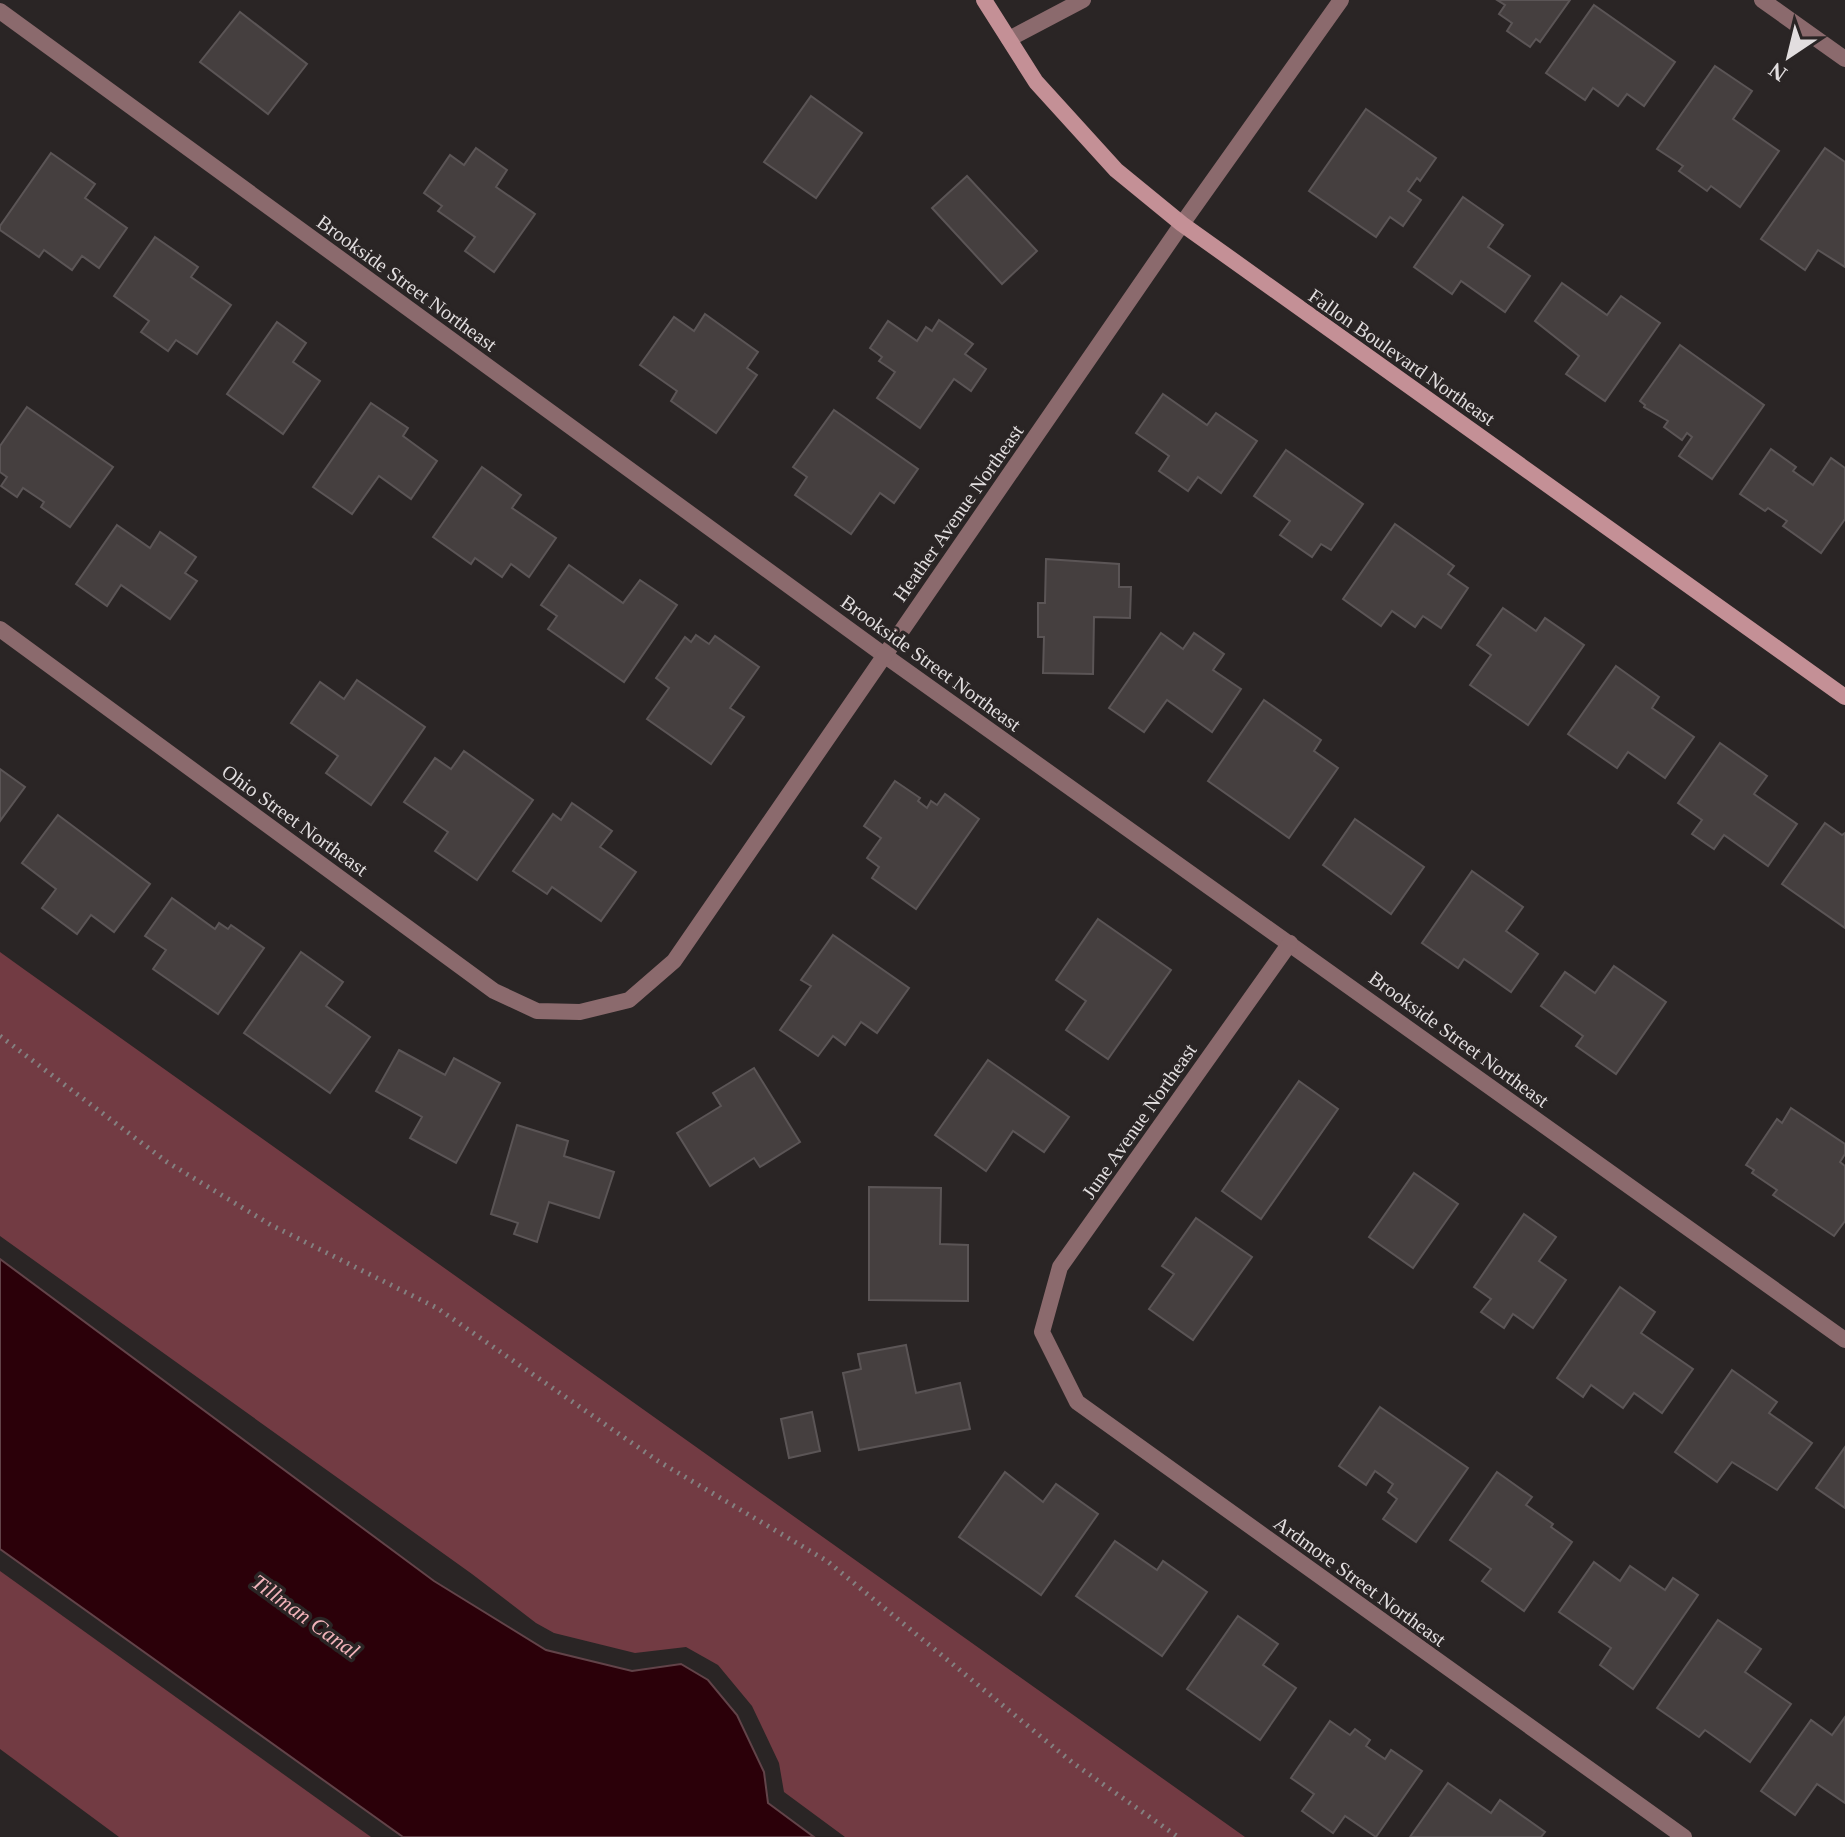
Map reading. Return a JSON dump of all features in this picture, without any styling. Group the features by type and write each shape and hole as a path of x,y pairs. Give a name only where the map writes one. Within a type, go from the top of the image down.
{"street":[{"name":"Fallon Boulevard Northeast","path":"984,0 1036,82 1116,170 1182,224 1845,697"},
{"path":"1009,39 1083,0"},
{"name":"Heather Avenue Northeast","path":"580,1012 629,1000 674,961 1182,224 1341,0"},
{"path":"1762,0 1845,59"},
{"name":"Brookside Street Northeast","path":"0,11 884,655 1845,1340"},
{"name":"Ohio Street Northeast","path":"0,629 494,991 537,1011 580,1012"},
{"name":"June Avenue Northeast","path":"1042,1332 1060,1267 1290,943"},
{"name":"Ardmore Street Northeast","path":"1042,1332 1077,1402 1684,1837"}],"path":[{"path":"0,1036 167,1162 271,1225 437,1308 658,1461 827,1561 1073,1763 1178,1837"}],"shaded area":[{"path":"0,952 1245,1837 845,1837 784,1792 779,1763 752,1706 718,1665 686,1647 635,1653 554,1633 536,1623 0,1236"},
{"path":"0,1571 371,1837 119,1837 0,1749"}],"water":[{"name":"Tillman Canal","path":"0,1259 434,1581 546,1650 632,1671 681,1664 708,1680 737,1715 764,1772 768,1803 814,1837 403,1837 0,1549"}],"building":[{"path":"1497,0 1570,0 1540,42 1536,39 1530,47 1507,31 1512,23 1499,14 1505,5"},
{"path":"1594,5 1675,62 1644,106 1627,94 1618,106 1593,88 1585,100 1546,73"},
{"path":"240,12 307,64 268,114 200,62"},
{"path":"1715,66 1752,91 1733,119 1779,151 1740,207 1711,186 1707,191 1679,171 1683,166 1657,149"},
{"path":"811,96 862,133 816,198 764,162"},
{"path":"1366,109 1436,158 1420,181 1417,178 1408,191 1421,200 1403,226 1390,217 1376,237 1309,191"},
{"path":"476,148 507,170 496,187 535,214 494,272 465,251 475,237 438,211 442,206 424,193 450,155 464,165"},
{"path":"1825,148 1845,162 1845,267 1818,250 1805,270 1761,239"},
{"path":"51,153 95,184 85,198 127,228 99,268 82,256 72,270 44,250 39,257 0,230"},
{"path":"967,176 1037,251 1002,284 932,208"},
{"path":"1463,197 1503,225 1488,247 1530,276 1505,312 1461,281 1452,294 1414,267"},
{"path":"155,237 198,267 191,277 231,305 197,354 176,340 168,351 141,332 149,321 114,296"},
{"path":"1562,283 1607,315 1621,296 1660,323 1605,401 1566,374 1579,356 1535,321"},
{"path":"705,314 758,352 747,368 757,375 716,433 671,401 677,391 640,365 674,317 694,331"},
{"path":"939,320 973,344 965,354 986,369 971,391 954,379 920,428 877,398 895,372 879,361 882,357 870,348 888,321 917,341 926,327 932,331"},
{"path":"277,322 306,343 293,362 320,381 283,434 227,394"},
{"path":"1680,345 1764,405 1712,479 1679,456 1692,437 1687,433 1682,440 1664,427 1668,421 1644,407 1640,401"},
{"path":"1163,394 1207,425 1216,413 1257,441 1221,493 1198,477 1188,491 1159,471 1169,456 1136,433"},
{"path":"371,403 408,428 403,436 437,461 411,499 379,476 352,514 313,487"},
{"path":"27,407 113,467 70,527 41,507 44,502 23,488 17,497 1,486 7,477 0,472 0,446"},
{"path":"834,410 918,469 894,503 880,493 851,534 795,495 807,477 793,467"},
{"path":"1771,449 1796,467 1793,471 1813,485 1831,458 1845,468 1845,519 1821,553 1783,526 1787,521 1740,494"},
{"path":"1286,450 1363,504 1331,550 1321,544 1312,557 1280,535 1290,521 1254,496"},
{"path":"482,467 521,495 512,508 556,538 529,577 511,564 502,577 475,558 471,564 433,537"},
{"path":"1395,524 1454,566 1448,574 1468,588 1441,628 1423,616 1415,627 1392,611 1381,626 1343,599"},
{"path":"117,525 150,548 160,532 196,557 185,573 197,581 170,619 121,585 107,606 76,584"},
{"path":"1046,559 1119,564 1119,587 1131,587 1130,618 1094,617 1093,674 1043,673 1044,637 1038,637 1038,603 1045,603"},
{"path":"569,565 623,603 640,580 677,605 624,682 548,629 557,616 541,605"},
{"path":"1503,608 1536,631 1545,618 1584,645 1528,725 1470,685 1491,655 1477,645"},
{"path":"1161,633 1183,649 1194,633 1224,654 1213,670 1241,689 1212,732 1167,700 1144,732 1109,708"},
{"path":"696,635 709,644 715,636 759,667 730,708 744,717 711,764 647,719 669,688 656,678 685,637 691,642"},
{"path":"1616,666 1659,697 1652,708 1694,737 1665,778 1628,752 1617,768 1568,734"},
{"path":"357,680 425,727 371,805 326,773 338,756 291,723 320,682 344,699"},
{"path":"1264,700 1321,740 1314,751 1338,768 1289,838 1208,781"},
{"path":"1720,743 1767,776 1754,794 1797,824 1768,866 1724,835 1714,849 1692,834 1702,820 1678,803"},
{"path":"464,751 533,800 477,880 435,851 448,832 404,802 435,758 451,769"},
{"path":"0,769 25,787 0,821"},
{"path":"895,781 920,798 918,801 927,808 931,801 937,805 945,794 979,819 916,909 872,878 879,867 867,858 881,838 864,826"},
{"path":"572,803 612,831 600,847 636,872 601,921 552,887 547,894 513,871 553,814 561,820"},
{"path":"58,815 150,884 114,932 91,915 77,934 42,908 56,889 22,863"},
{"path":"1355,819 1424,867 1391,914 1323,865"},
{"path":"1825,823 1842,835 1845,833 1845,928 1782,884"},
{"path":"1472,871 1523,907 1506,931 1538,954 1511,992 1464,959 1458,968 1422,943"},
{"path":"172,898 215,929 219,923 228,929 231,925 264,948 218,1014 153,969 166,950 145,936"},
{"path":"1098,919 1171,970 1108,1059 1066,1030 1086,1001 1056,980"},
{"path":"833,935 909,988 877,1033 861,1022 845,1045 833,1036 818,1056 780,1030 811,986 801,980"},
{"path":"301,952 343,982 326,1006 370,1037 330,1093 244,1033"},
{"path":"1614,966 1666,1002 1616,1074 1576,1046 1583,1036 1541,1006 1565,972 1595,993"},
{"path":"399,1050 445,1075 454,1058 500,1083 456,1163 410,1138 422,1117 376,1091"},
{"path":"988,1060 1069,1117 1044,1152 1013,1131 986,1171 935,1135"},
{"path":"754,1068 800,1142 760,1167 754,1158 710,1186 677,1133 721,1106 713,1093"},
{"path":"1299,1081 1338,1109 1261,1219 1222,1191"},
{"path":"1791,1108 1845,1144 1845,1154 1840,1162 1845,1166 1845,1221 1834,1236 1773,1195 1777,1190 1752,1173 1754,1170 1746,1165 1777,1119 1782,1123"},
{"path":"517,1125 568,1141 564,1156 614,1172 599,1218 549,1202 537,1242 514,1234 518,1223 491,1214"},
{"path":"1414,1173 1458,1204 1413,1268 1369,1237"},
{"path":"869,1187 941,1188 940,1244 968,1245 968,1301 869,1300"},
{"path":"1524,1214 1556,1237 1539,1261 1566,1280 1533,1328 1513,1314 1504,1328 1481,1312 1491,1299 1474,1287"},
{"path":"1196,1218 1252,1257 1193,1340 1149,1309 1174,1274 1162,1266"},
{"path":"1620,1287 1655,1312 1641,1333 1693,1369 1662,1413 1634,1393 1623,1408 1591,1385 1583,1397 1557,1378"},
{"path":"906,1345 916,1393 960,1383 970,1429 859,1450 843,1373 861,1369 858,1354"},
{"path":"1732,1370 1777,1402 1769,1413 1812,1443 1777,1490 1732,1462 1717,1482 1675,1452"},
{"path":"1380,1407 1468,1468 1416,1542 1383,1519 1397,1499 1388,1492 1393,1484 1375,1471 1366,1485 1339,1466"},
{"path":"812,1412 820,1451 789,1458 781,1419"},
{"path":"1845,1447 1845,1508 1816,1488"},
{"path":"1005,1472 1043,1502 1056,1484 1098,1514 1041,1595 959,1537"},
{"path":"1497,1472 1532,1497 1526,1505 1572,1542 1524,1611 1482,1581 1491,1569 1450,1540"},
{"path":"1115,1541 1157,1570 1163,1561 1207,1592 1162,1656 1076,1596"},
{"path":"1594,1562 1620,1581 1630,1566 1665,1590 1673,1578 1698,1595 1633,1689 1600,1665 1611,1648 1559,1612"},
{"path":"1238,1616 1278,1644 1263,1665 1296,1688 1260,1740 1187,1689"},
{"path":"1718,1620 1761,1649 1745,1672 1791,1704 1750,1762 1705,1730 1699,1737 1657,1708"},
{"path":"1845,1717 1845,1803 1817,1784 1795,1815 1761,1791 1811,1720 1832,1735"},
{"path":"1330,1721 1350,1735 1355,1729 1370,1740 1366,1746 1385,1759 1391,1750 1422,1771 1376,1837 1345,1816 1333,1833 1302,1811 1314,1794 1291,1778"},
{"path":"1448,1783 1491,1813 1500,1800 1545,1832 1541,1837 1410,1837"}]}
